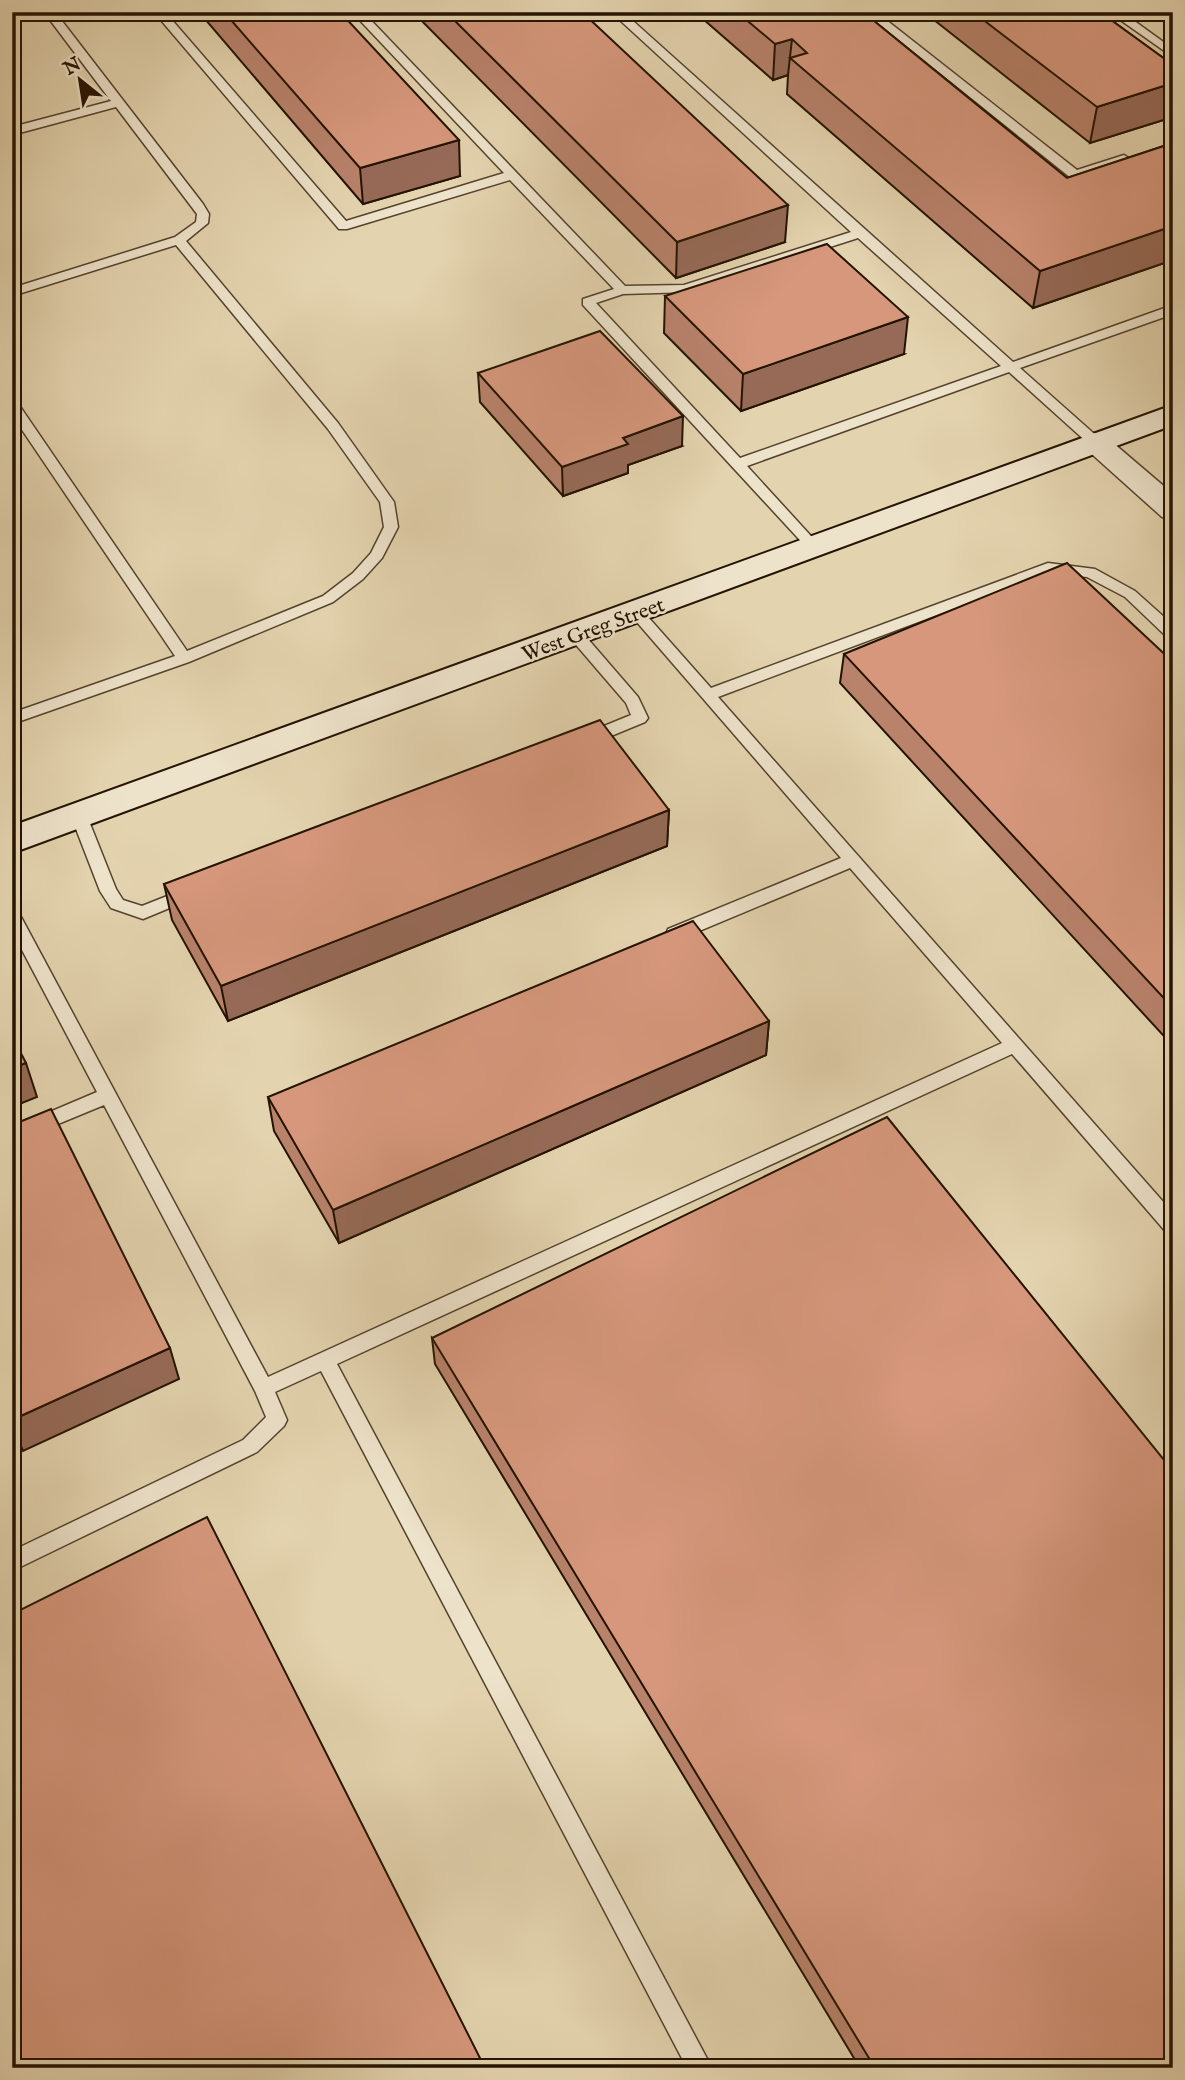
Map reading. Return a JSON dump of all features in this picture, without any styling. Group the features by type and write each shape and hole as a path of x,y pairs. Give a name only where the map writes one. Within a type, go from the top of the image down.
{"main road":[{"name":"West Greg Street","path":"12,840 1173,414"}],"street":[{"path":"1095,442 1173,510"}],"lane":[{"path":"12,292 179,240 202,223 202,214 49,12"},
{"path":"159,12 343,226 512,174"},
{"path":"357,12 622,290"},
{"path":"616,12 1095,442"},
{"path":"869,12 1075,175 1136,156"},
{"path":"1114,12 1173,54"},
{"path":"12,131 119,102"},
{"path":"814,547 588,302 622,290 685,289 860,233"},
{"path":"12,719 184,658 328,599 358,576 377,555 391,527 387,502 333,426 179,240"},
{"path":"738,464 1173,309"},
{"path":"12,405 184,658"},
{"path":"708,695 1048,568 1090,572 1130,594 1173,634"},
{"path":"636,613 1173,1226"},
{"path":"571,746 640,718 633,701 576,635"},
{"path":"79,816 108,891 117,904 143,913 207,886"},
{"path":"659,941 852,860"},
{"path":"12,915 264,1388 277,1420 250,1446 13,1558"},
{"path":"264,1388 1014,1045"},
{"path":"12,1136 107,1096"},
{"path":"325,1360 700,2068"}],"building":[{"path":"224,12 340,12 459,140 360,168"},
{"path":"446,12 582,12 788,205 677,242"},
{"path":"737,12 863,12 1067,178 1173,143 1173,226 1040,271 790,58 807,53 792,39 775,44"},
{"path":"973,12 1100,12 1173,65 1173,83 1097,107"},
{"path":"827,244 908,317 743,374 665,296"},
{"path":"600,331 683,416 623,438 628,444 562,467 478,373"},
{"path":"1067,563 1173,662 1173,1008 844,654"},
{"path":"600,720 669,810 221,986 164,884"},
{"path":"693,921 769,1021 333,1210 268,1097"},
{"path":"12,1036 26,1063 12,1068"},
{"path":"51,1109 170,1348 12,1420 12,1125"},
{"path":"887,1117 1173,1471 1173,2068 875,2068 432,1338"},
{"path":"207,1517 485,2068 12,2068 12,1614"}]}
